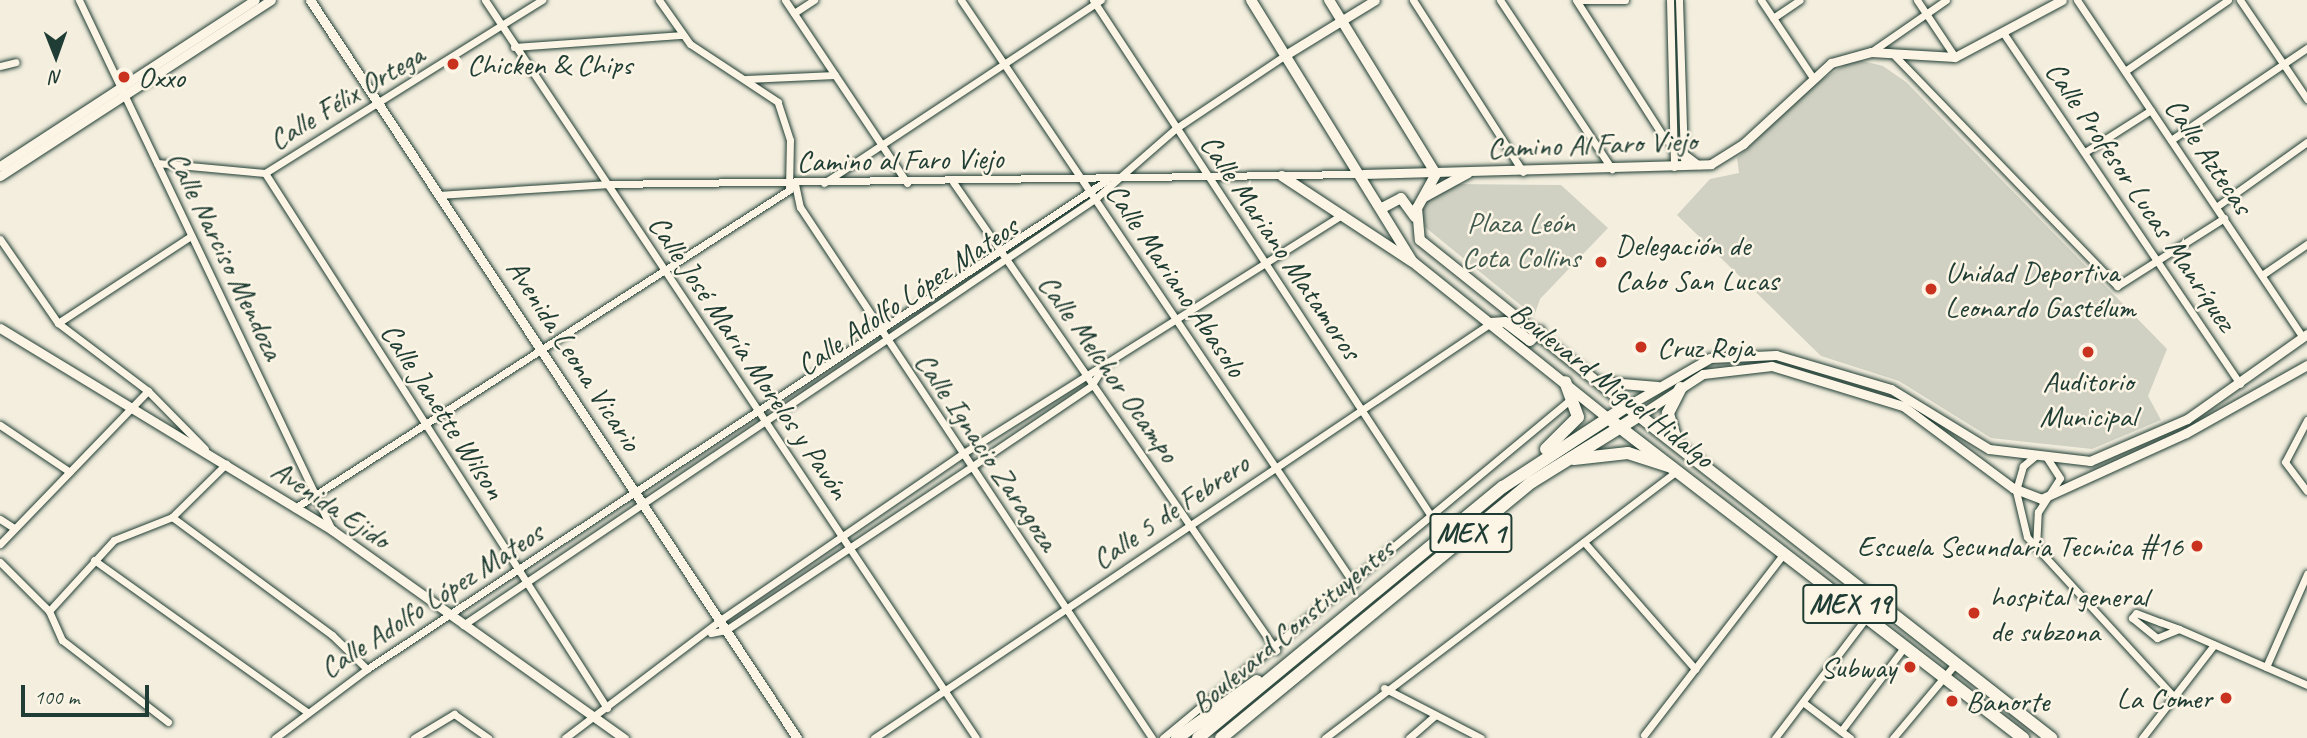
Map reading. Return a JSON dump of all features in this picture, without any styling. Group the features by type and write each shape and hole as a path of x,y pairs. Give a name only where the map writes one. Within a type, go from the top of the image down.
{"main road":[{"name":"Boulevard Miguel Hidalgo","path":"1251,0 1384,207 1413,262 1619,427 2022,738"},
{"path":"1329,0 1426,152 1436,174 1415,217"},
{"path":"1422,198 1468,173"},
{"path":"1282,176 1413,262"},
{"path":"1384,207 1401,198 1415,217"},
{"name":"Boulevard Miguel Hidalgo","path":"1415,217 1420,240 1540,331 1594,381 1680,446 2042,735"},
{"path":"1492,323 1505,321 1530,341 1540,331"},
{"path":"1594,381 1658,387"},
{"path":"1503,487 1575,422 1574,396 1565,382"},
{"path":"1680,446 1668,414 1681,388"},
{"name":"Boulevard Constituyentes","path":"1198,738 1503,487 1627,406"},
{"name":"Boulevard Constituyentes","path":"1312,665 1557,465 1640,415"},
{"path":"1557,465 1611,452 1674,469"},
{"path":"1177,738 1302,653"},
{"path":"1232,738 1312,665"},
{"name":"MEX 1","path":"1221,738 1312,665"}],"street":[{"name":"Calle Narciso Mendoza","path":"79,0 332,530"},
{"path":"0,176 255,0"},
{"path":"0,166 271,0"},
{"name":"Avenida Leona Vicario","path":"310,0 797,738"},
{"name":"Calle José María Morelos y Pavón","path":"485,0 976,738"},
{"name":"Calle Félix Ortega","path":"157,163 265,173 379,107 542,0"},
{"name":"Calle Ignacio Zaragoza","path":"659,0 680,35 746,79 783,110 800,206 880,331 1152,738"},
{"path":"785,0 907,183"},
{"path":"794,13 814,0"},
{"name":"Calle Mariano Abasolo","path":"961,0 1179,321 1273,469 1354,584"},
{"name":"Calle Adolfo López Mateos","path":"462,626 1096,198 1175,129 1287,54 1375,0"},
{"path":"1413,0 1523,172"},
{"path":"1500,0 1613,170"},
{"path":"1576,0 1681,154 1699,165"},
{"path":"1583,0 1625,0"},
{"path":"1671,0 1681,154"},
{"path":"1678,167 1681,154 1679,0"},
{"path":"1761,0 1811,75"},
{"path":"1773,18 1800,0"},
{"path":"1917,0 1955,57"},
{"path":"1871,52 1946,0"},
{"name":"Camino Al Faro Viejo","path":"1363,174 1613,170 1699,165 1743,144 1811,75 1871,52 1955,57 2004,34 2062,0"},
{"name":"Calle Aztecas","path":"2077,0 2305,335"},
{"path":"2125,71 2228,0"},
{"path":"2240,0 2307,99"},
{"path":"822,184 1096,1"},
{"name":"Calle Mariano Matamoros","path":"1096,1 1206,178 1433,519"},
{"name":"Calle Profesor Lucas Manríquez","path":"2004,34 2240,384"},
{"path":"514,47 680,35"},
{"path":"2171,140 2307,48"},
{"path":"1895,55 2119,286 2224,218"},
{"path":"0,66 16,62"},
{"path":"746,79 835,75"},
{"path":"2085,152 2151,110"},
{"path":"2217,207 2307,142"},
{"name":"Calle Janette Wilson","path":"265,173 607,708"},
{"name":"Camino al Faro Viejo","path":"438,195 606,184 907,183 1363,174"},
{"name":"Calle Adolfo López Mateos","path":"277,737 306,711 367,669 450,617 1107,180"},
{"name":"Calle Melchor Ocampo","path":"953,182 1091,386 1191,524 1276,650"},
{"path":"295,508 794,184"},
{"path":"565,738 711,633 719,621 962,454 1085,376 1099,373 1343,214"},
{"path":"58,323 191,236"},
{"path":"0,239 58,323 148,391 205,450"},
{"path":"2262,275 2307,244"},
{"name":"Calle 5 de Febrero","path":"874,738 1492,323"},
{"name":"Avenida Ejido","path":"0,328 205,450 332,530 462,626 624,738"},
{"name":"Boulevard Constituyentes","path":"1627,406 1710,358 1776,355 1891,389 1989,449 2048,458 2109,457 2240,384 2305,335"},
{"path":"2048,498 2186,433 2248,393 2307,365"},
{"name":"Boulevard Constituyentes","path":"1640,415 1703,374 1761,366 1854,389 1919,416 2016,491 2048,498"},
{"path":"711,633 726,630 971,467 1091,386 1099,373"},
{"path":"0,544 148,391"},
{"path":"1163,738 1276,650 1433,519 1574,396"},
{"path":"2307,420 2285,462 2307,491"},
{"path":"0,425 71,472"},
{"path":"2035,456 2023,466 2016,491 2017,508 2036,549 2173,696"},
{"path":"2036,549 2040,507 2060,478 2048,458"},
{"path":"49,611 94,560 129,530 172,517 226,464"},
{"path":"1325,738 1384,688 1584,542 1674,469"},
{"path":"172,517 332,635 367,669"},
{"path":"0,519 14,528"},
{"path":"1584,542 1695,669"},
{"path":"1644,735 1785,553"},
{"path":"94,560 306,711"},
{"path":"0,562 49,611 62,640 168,722"},
{"path":"2266,667 2307,574"},
{"path":"2179,629 2157,638 2132,618 2136,614 2179,629 2307,685"},
{"path":"1775,738 1867,617"},
{"path":"2141,738 2214,645"},
{"path":"1841,731 1905,646"},
{"path":"1893,738 1955,664"},
{"path":"1384,688 1481,738"},
{"path":"1804,703 1850,738"},
{"path":"414,738 454,714 488,738"},
{"path":"1409,738 1436,715"}],"green space":[{"name":"Unidad Deportiva Leonardo Gastélum","path":"1854,59 1883,66 1906,82 2167,349 2148,396 2161,420 2092,449 1991,438 1899,381 1821,356 1677,215 1710,179 1739,173 1737,158 1812,86"},
{"name":"Plaza León Cota Collins","path":"1454,184 1561,185 1608,228 1540,299 1534,316 1425,227 1421,209 1429,195"}],"place":[{"name":"Chicken & Chips","path":"453,64"},
{"name":"Oxxo","path":"124,77"},
{"name":"Delegación de Cabo San Lucas","path":"1601,262"},
{"name":"Unidad Deportiva Leonardo Gastélum","path":"1931,289"},
{"name":"Cruz Roja","path":"1641,347"},
{"name":"Auditorio Municipal","path":"2088,352"},
{"name":"Escuela Secundaria Tecnica #16","path":"2197,546"},
{"name":"hospital general de subzona","path":"1974,613"},
{"name":"Subway","path":"1910,667"},
{"name":"La Comer","path":"2226,698"},
{"name":"Banorte","path":"1952,701"}]}
